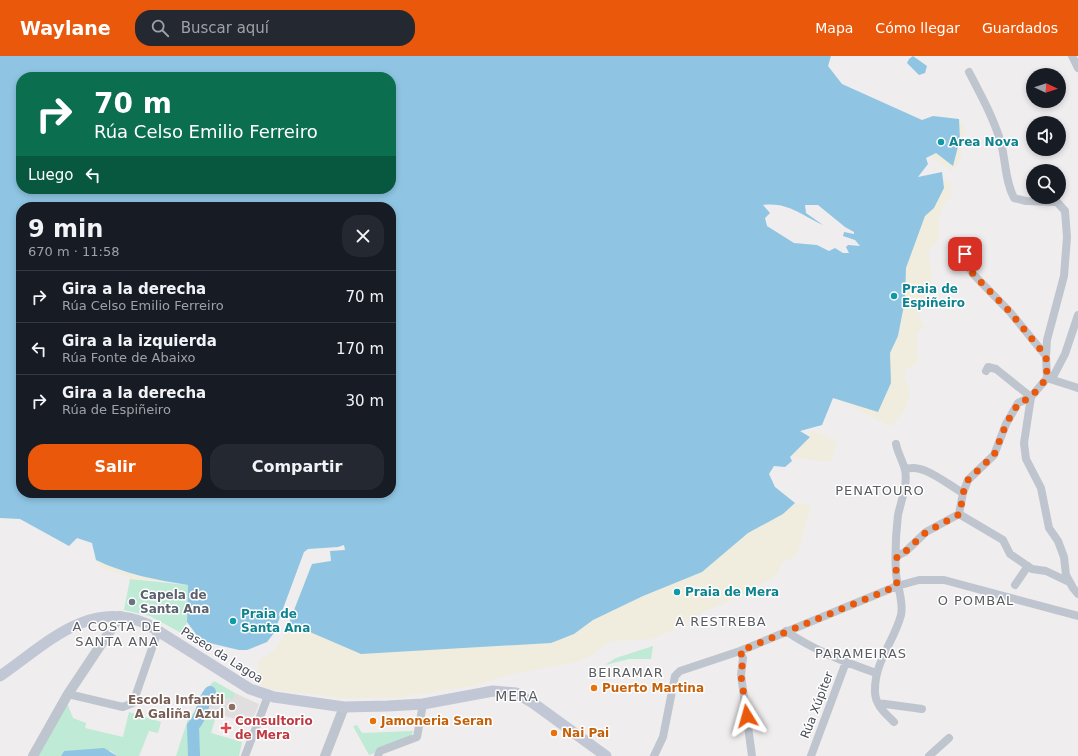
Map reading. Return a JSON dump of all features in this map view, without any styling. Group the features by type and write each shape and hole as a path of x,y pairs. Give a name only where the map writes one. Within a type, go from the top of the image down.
{"main road":[{"name":"Paseo da Lagoa","path":"0,676 70,628 92,618 120,616 135,618 250,689 268,696 344,707 423,704 500,690 516,693 527,699 606,756"}],"street":[{"path":"1072,56 1078,68"},
{"path":"969,72 996,126 1002,144 1010,190 1014,198 1026,201 1057,202 1065,211 1067,237 1064,276 1047,340 1047,378"},
{"path":"966,250 965,259 973,274 1010,312 1046,356"},
{"path":"960,514 963,493 968,480 994,455 1006,424 1018,404 1031,397 1047,378 1054,375 1077,324 1078,315"},
{"path":"986,371 988,367 996,369 1031,397"},
{"path":"1047,378 1078,388"},
{"path":"1031,397 1024,443 1026,459 1041,488 1048,528 1058,541 1070,582 1078,594"},
{"path":"894,722 880,708 874,694 876,673 901,615 901,602 897,586 896,572 898,515 905,482 905,470 898,456 896,444"},
{"path":"905,470 914,467 923,469 963,493"},
{"path":"960,514 1003,540 1010,554 1032,569 1046,571 1070,582"},
{"path":"897,556 905,552 926,532 960,514"},
{"path":"1014,586 1028,566"},
{"path":"654,756 664,737 675,676 680,671 740,651 897,586 919,580 944,580 1078,616"},
{"path":"33,756 68,694 120,616"},
{"path":"68,694 123,707 133,703 158,631"},
{"path":"786,631 800,641 846,662 876,673"},
{"path":"740,651 743,658 741,676 752,756"},
{"name":"Rúa Xúpiter","path":"811,756 846,662"},
{"path":"245,756 268,696"},
{"path":"878,703 922,709"},
{"path":"378,756 380,751 417,738 423,704"},
{"path":"325,756 344,707"},
{"path":"929,756 949,738"}],"shaded area":[{"name":"Escola Infantil A Galiña Azul","path":"235,693 259,704 251,724 205,710 212,698 233,699"}],"green space":[{"path":"130,579 188,585 187,622 183,634 150,616 124,610"},
{"path":"653,646 651,659 629,659 605,665 616,658"},
{"path":"214,681 235,693 233,699 212,698 206,710 217,713 211,733 242,742 239,756 197,756 196,752 193,752 191,756 176,756 188,719 196,710 198,698"},
{"path":"67,703 73,718 86,723 85,728 123,737 129,712 161,722 158,733 149,731 139,756 117,756 111,751 64,751 61,756 37,756"},
{"path":"357,725 362,733 413,731 410,741 369,755 353,726"}],"sand":[{"name":"Area Nova","path":"952,118 959,119 965,128 960,148 962,154 956,167 950,170 919,149"},
{"name":"Praia de Espiñeiro","path":"936,175 951,182 951,197 945,202 939,216 939,239 928,252 932,276 931,281 924,289 923,307 919,317 924,327 917,332 918,362 905,370 904,378 909,391 909,397 901,415 891,426 834,397 929,176"},
{"path":"810,431 821,434 837,442 830,462 790,457 810,437"},
{"path":"775,487 795,503 811,506 797,555 783,562 776,576 727,602 701,613 673,630 651,639 611,641 590,656 576,662 512,674 472,686 394,698 345,698 268,689 253,681 254,676 259,669 258,661 273,652 283,638 310,567"},
{"path":"95,554 162,573 161,581 130,579 120,573 105,569 100,566"}],"water":[{"path":"0,56 831,56 828,66 842,84 922,120 933,116 959,119 960,139 953,166 936,153 926,158 928,164 918,177 942,172 944,188 934,208 925,216 906,268 905,300 898,336 890,353 891,383 878,412 833,398 822,425 800,431 810,437 790,457 792,461 785,467 774,466 769,474 775,487 795,503 783,514 748,533 702,572 643,596 593,620 574,634 551,643 361,654 289,623 312,564 331,561 330,551 345,550 344,545 338,547 308,549 304,552 274,633 267,642 247,650 239,650 201,641 187,622 188,585 152,579 107,565 96,560 92,543 77,538 69,546 20,519 0,518","holes":["763,205 780,205 787,207 823,225 806,213 805,205 818,205 845,227 854,232 854,234 844,232 843,236 855,240 860,246 848,245 846,247 849,253 843,253 835,248 829,251 817,245 794,243 767,226 765,218 770,213"]},
{"path":"913,56 927,66 925,73 919,75 907,63"},
{"path":"104,748 117,756 61,756 64,751"}],"waterway":[{"path":"194,756 193,726 199,718 207,696 210,692"}],"place":[{"name":"Area Nova","path":"941,142"},
{"name":"Praia de Espiñeiro","path":"894,296"},
{"name":"Praia de Mera","path":"677,592"},
{"name":"Capela de Santa Ana","path":"132,602"},
{"name":"Praia de Santa Ana","path":"233,621"},
{"name":"Puerto Martina","path":"594,688"},
{"name":"Escola Infantil A Galiña Azul","path":"232,707"},
{"name":"Jamoneria Seran","path":"373,721"},
{"name":"Consultorio de Mera","path":"226,728"},
{"name":"Nai Pai","path":"554,733"}],"district":[{"name":"PENATOURO","path":"880,490"},
{"name":"O POMBAL","path":"976,600"},
{"name":"A RESTREBA","path":"721,621"},
{"name":"A COSTA DE SANTA ANA","path":"117,634"},
{"name":"PARAMEIRAS","path":"861,653"},
{"name":"BEIRAMAR","path":"626,672"},
{"name":"MERA","path":"517,696"}],"route":[{"path":"747,716 741,676 743,658 740,651 761,640 897,586 897,556 905,552 926,532 960,514 961,501 968,480 990,461 994,455 1006,424 1018,404 1024,399 1031,397 1047,378 1046,356 1010,312 991,295 973,274 965,259 965,254"}]}
